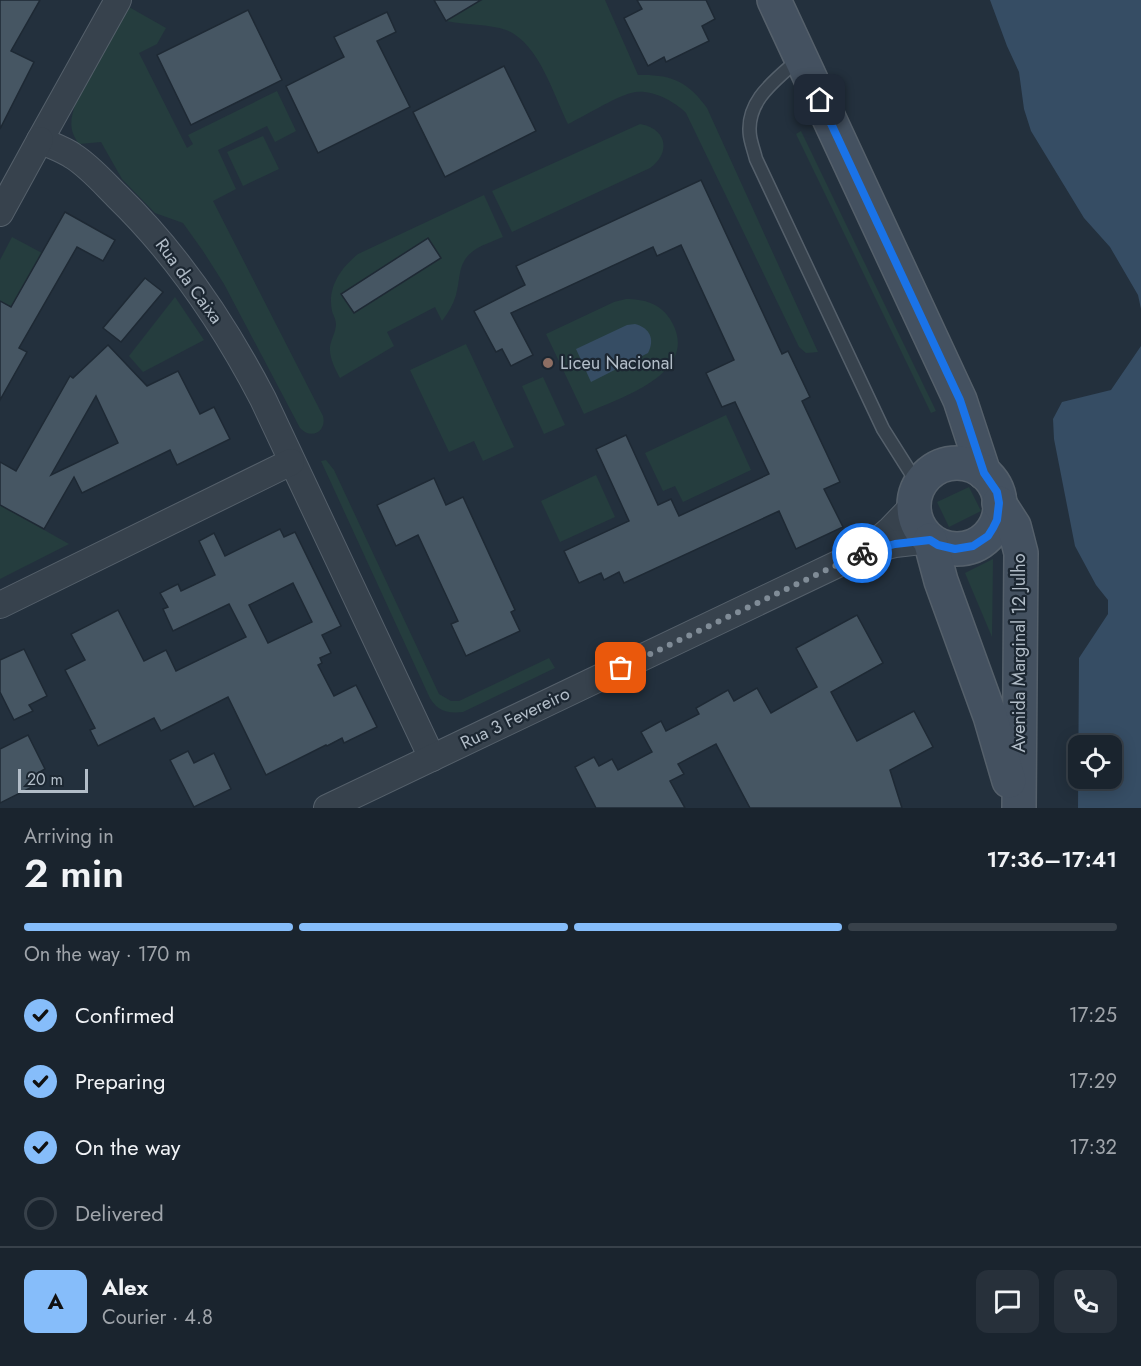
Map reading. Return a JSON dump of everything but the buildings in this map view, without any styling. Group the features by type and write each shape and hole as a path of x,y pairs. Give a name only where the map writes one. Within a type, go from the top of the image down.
{"street":[{"path":"0,213 118,0"},
{"path":"774,0 960,400 984,473 997,492 999,503 997,520 988,536 981,541 955,549 938,545 930,540 918,524 916,496"},
{"name":"Rua da Caixa","path":"39,141 73,156 103,182 162,243 213,312 243,361 432,758"},
{"path":"0,604 291,462"},
{"path":"865,552 891,529 916,496 927,475 938,467 963,464 975,467 984,473"},
{"name":"Avenida Marginal 12 Julho","path":"999,503 1014,526 1021,553 1018,808"},
{"path":"865,552 895,544 930,540"},
{"path":"930,540 941,581 990,716 1018,808"},
{"name":"Rua 3 Fevereiro","path":"327,808 865,552"}],"lane":[{"path":"801,57 762,91 753,111 750,134 756,159 916,496"}],"green space":[{"path":"477,0 605,0 638,75 660,76 677,81 693,91 707,108 818,352 806,353 799,347 686,113 660,96 638,92 616,99 568,124 544,71 528,46 518,37 500,28 446,21"},
{"path":"129,7 166,28 157,44 139,53 187,148 193,144 188,135 277,91 296,131 275,142 267,126 218,150 236,189 213,201 323,416 323,426 313,434 304,432 300,428 224,284 183,223 155,213 122,179 101,142 79,144 73,134 71,121 75,105"},
{"path":"640,124 656,130 663,142 661,155 650,168 512,232 492,191"},
{"path":"801,131 936,411 931,413 796,134"},
{"path":"263,136 279,169 243,186 227,152"},
{"path":"484,195 503,237 476,249 466,259 461,270 455,299 442,321 435,307 387,332 394,346 340,378 330,351 336,324 331,302 334,286 346,265 358,254"},
{"path":"12,237 42,253 11,307 0,301 0,260"},
{"path":"175,297 204,340 143,372 129,356"},
{"path":"626,299 651,303 666,314 678,338 676,354 667,369 653,381 584,414 546,334 614,302"},
{"path":"466,344 514,447 483,461 474,441 449,452 410,370"},
{"path":"543,377 565,425 544,434 522,386"},
{"path":"726,415 751,470 683,502 675,486 663,491 645,453"},
{"path":"326,460 334,470 439,694 451,701 459,701 549,658 555,668 463,712 442,710 434,704 321,461"},
{"path":"596,475 615,517 560,542 541,501"},
{"path":"969,487 981,511 949,527 937,502"},
{"path":"0,505 69,544 0,579"},
{"path":"993,559 992,637 965,573"}],"water":[{"path":"990,0 1141,0 1141,309 1138,295 1110,247 1084,218 1031,131 1024,109 1019,72"},
{"path":"635,324 644,328 650,335 651,343 648,353 591,382 576,349 627,325"},
{"path":"1141,346 1141,808 1078,808 1078,789 1122,789 1122,735 1078,735 1079,658 1108,614 1108,600 1096,585 1075,546 1054,439 1053,419 1062,402 1111,390"}],"way so far":[{"path":"621,668 862,553"}],"place":[{"name":"Liceu Nacional","path":"548,363"}],"route":[{"path":"820,100 960,400 984,473 992,481 999,503 999,512 993,528 988,536 973,546 947,548 930,540 895,544 862,553"}]}
